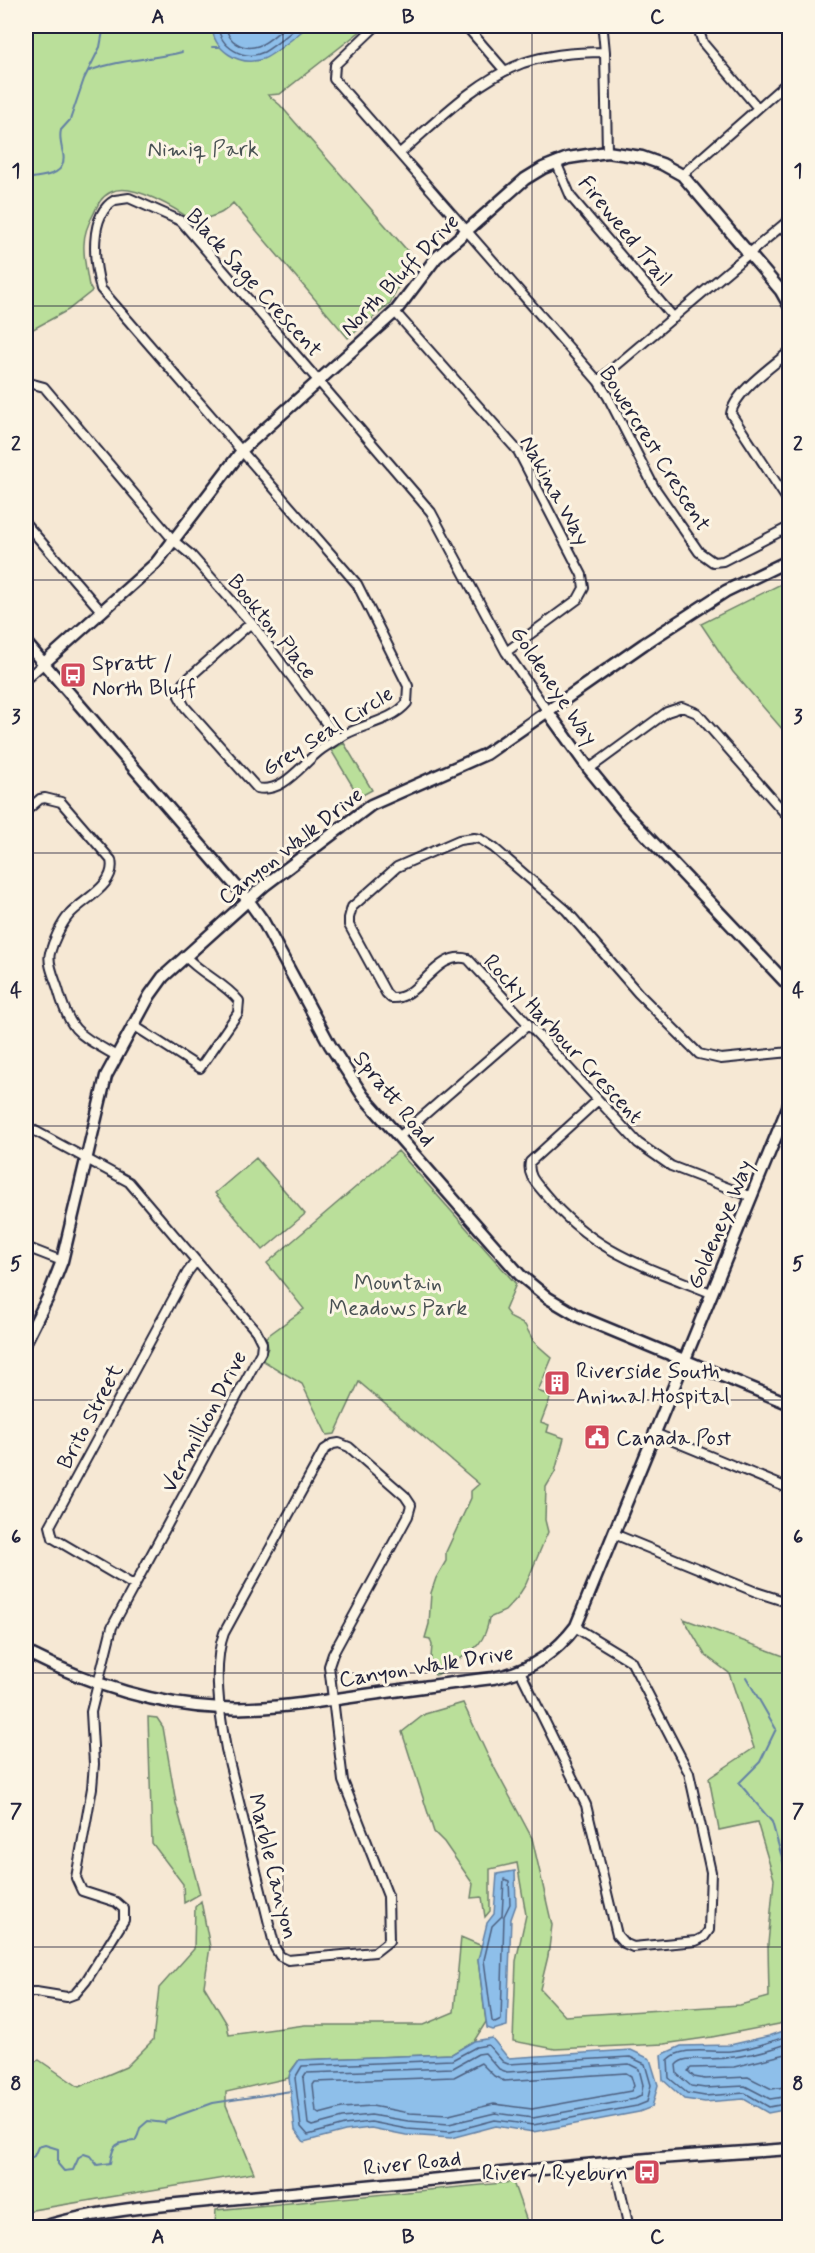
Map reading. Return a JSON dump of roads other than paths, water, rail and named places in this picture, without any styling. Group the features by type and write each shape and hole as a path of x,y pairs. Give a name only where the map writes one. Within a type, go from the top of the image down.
{"street":[{"name":"Bowercrest Crescent","path":"376,26 335,65 334,79 598,381 654,487 699,552 713,562 723,561 789,525"},
{"path":"466,26 505,71"},
{"path":"601,26 605,52 607,152"},
{"path":"703,26 700,34 703,43 757,107"},
{"path":"400,153 455,106 491,78 505,71 524,63 560,54 605,52"},
{"path":"682,175 789,80"},
{"name":"North Bluff Drive","path":"44,664 156,563 241,452 395,312 436,258 525,179 556,162 574,156 607,152 642,157 682,175 781,291 789,307"},
{"name":"Fireweed Trail","path":"556,162 571,197 674,318"},
{"name":"Black Sage Crescent","path":"241,452 100,289 94,236 102,214 111,202 120,198 129,198 181,221 320,381"},
{"path":"598,381 789,219"},
{"name":"Nakina Way","path":"395,312 518,451 582,575 584,588 578,599 506,652"},
{"path":"789,351 739,395 731,414 789,504"},
{"name":"Goldeneye Way","path":"320,381 431,512 506,652 589,769 625,813 783,978 789,987"},
{"name":"Bookton Place","path":"26,385 44,387 174,541 191,555 251,623 338,739"},
{"name":"Grey Seal Circle","path":"241,452 357,584 408,686 409,698 402,709 338,739 321,750 278,787 266,790 253,786 185,707 179,696 183,683 251,623"},
{"path":"26,524 102,612"},
{"name":"Canyon Walk Drive","path":"26,1341 48,1297 62,1261 100,1094 115,1055 157,983 248,900 371,805 486,754 644,644 726,591 789,561"},
{"name":"Spratt Road","path":"26,643 248,900 263,921 345,1072 363,1096 504,1258 548,1298 591,1322 789,1404"},
{"path":"26,679 44,664"},
{"path":"589,769 667,712 682,707 698,713 789,819"},
{"path":"26,811 40,799 61,802 111,860 113,866 110,877 66,919 50,956 64,1010 71,1025 88,1040 115,1055"},
{"name":"Rocky Harbour Crescent","path":"752,1197 671,1166 638,1143 468,959 448,960 401,997 390,998 350,925 352,907 397,867 459,840 480,839 494,848 566,910 638,993 699,1054 721,1059 789,1052"},
{"path":"134,1025 200,1068 238,1013 239,1001 233,994 196,969 185,956"},
{"path":"400,1136 528,1025"},
{"path":"598,1100 530,1162 531,1177 576,1227 595,1241 630,1260 711,1293"},
{"name":"Goldeneye Way","path":"684,1360 789,1102"},
{"name":"Vermillion Drive","path":"26,1126 129,1182 256,1330 261,1338 262,1348 112,1627 97,1684 91,1717 93,1788 76,1878 82,1891 120,1904 125,1916 78,1992 67,1997 26,1992"},
{"path":"26,1247 62,1261"},
{"name":"Brito Street","path":"135,1586 53,1538 50,1526 187,1273 196,1262"},
{"name":"Canyon Walk Drive","path":"26,1652 97,1684 169,1702 221,1708 269,1707 332,1700 493,1678 520,1671 541,1661 555,1650 575,1627 684,1360"},
{"path":"654,1433 789,1489"},
{"name":"Marble Canyon","path":"339,1443 357,1454 405,1496 411,1505 408,1516 330,1660 332,1700 343,1781 386,1888 390,1935 385,1946 375,1952 299,1960 285,1959 275,1948 226,1749 218,1657 224,1633 324,1450 339,1443"},
{"path":"614,1534 756,1592 789,1603"},
{"path":"520,1671 586,1805 620,1940 633,1947 687,1942 704,1936 709,1930 711,1872 689,1773 631,1661 575,1627"},
{"name":"River Road","path":"40,2228 75,2218 113,2211 614,2162 789,2149"},
{"path":"614,2162 629,2228"}],"water":[{"path":"212,26 308,26 273,54 263,59 245,61 222,49 213,35"},
{"path":"515,1871 516,1905 511,1919 507,2026 493,2030 487,2028 478,1960 487,1923 494,1914 497,1874"},
{"path":"789,2029 789,2109 768,2113 744,2099 705,2102 684,2099 663,2080 661,2055 681,2046 730,2045"},
{"path":"492,2038 508,2058 631,2050 650,2059 658,2085 652,2107 639,2112 533,2132 496,2126 451,2138 406,2135 371,2128 345,2131 304,2142 295,2130 289,2078 299,2060 452,2054 474,2041"}],"waterway":[{"path":"26,179 46,176 62,167 64,161 60,139 61,130 70,120 84,79 100,47 104,26"},
{"path":"212,47 219,47"},
{"path":"89,71 112,64 182,52"},
{"path":"746,1677 776,1729 760,1762 739,1783 772,1822 790,1886"},
{"path":"26,2161 34,2156 38,2147 45,2145 58,2149 58,2164 64,2171 73,2170 79,2157 84,2154 90,2156 97,2165 110,2163 112,2151 116,2145 135,2141 140,2128 148,2121 165,2123 166,2120 213,2103 291,2091"}],"place":[{"name":"Spratt / North Bluff","path":"73,675"},
{"name":"Riverside South Animal Hospital","path":"557,1383"},
{"name":"Canada Post","path":"597,1437"},
{"name":"River / Ryeburn","path":"647,2172"}],"park label":[{"name":"Nimiq Park","path":"203,148"},
{"name":"Mountain Meadows Park","path":"398,1294"}]}
